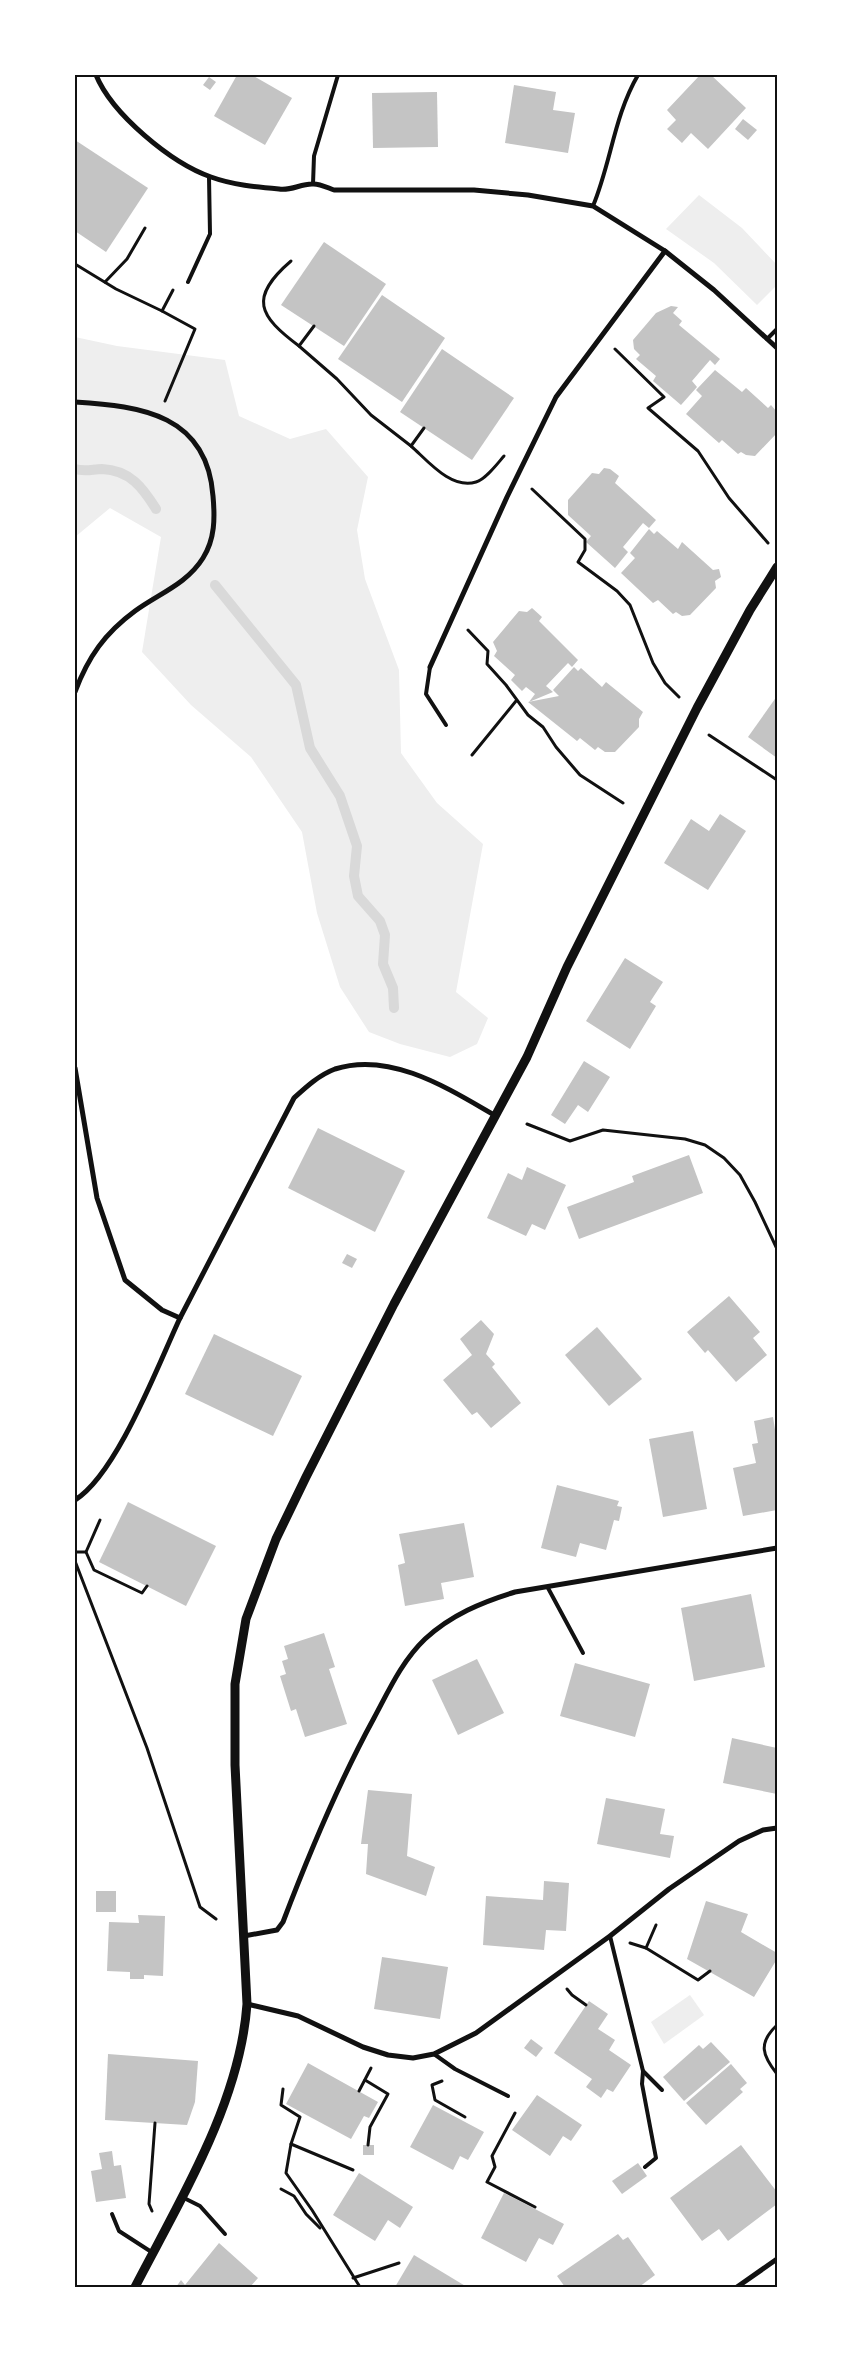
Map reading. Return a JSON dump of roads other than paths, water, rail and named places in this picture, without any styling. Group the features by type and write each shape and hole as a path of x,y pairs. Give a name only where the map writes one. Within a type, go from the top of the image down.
{"street":[{"path":"96,75 116,107 152,140 171,155 209,177 234,184 288,190 313,184 334,190 474,190 528,195 593,206 664,251 714,290 777,348"},
{"path":"430,667 556,397 664,251"},
{"path":"75,402 109,404 160,414 188,433 204,456 213,492 215,525 203,558 184,580 135,611 94,650 75,692"},
{"path":"135,2287 182,2197 214,2129 245,2030 247,2004 235,1765 234,1684 246,1618 276,1539 306,1478 394,1304 527,1057 568,967 698,708 750,610 777,567"},
{"path":"75,1500 82,1496 105,1468 126,1434 180,1318 294,1098 312,1082 334,1070 368,1064 413,1072 496,1116"},
{"path":"75,1069 97,1198 126,1280 162,1310 180,1318"},
{"path":"244,1936 276,1930 283,1922 330,1803 394,1681 410,1655 443,1624 483,1602 515,1592 548,1588 777,1548"},
{"path":"247,2004 298,2016 362,2047 380,2052 413,2058 434,2054 476,2033 610,1936 669,1889 739,1841 763,1830 777,1828"},
{"path":"737,2287 777,2259"}],"lane":[{"path":"313,184 314,156 338,75"},
{"path":"593,206 602,186 625,101 638,75"},
{"path":"188,282 210,234 209,177"},
{"path":"767,339 777,329"},
{"path":"430,667 426,694 446,725"},
{"path":"548,1588 583,1653"},
{"path":"610,1936 643,2071 642,2084 656,2158 646,2167"},
{"path":"434,2054 455,2069 508,2096"},
{"path":"643,2071 662,2090"},
{"path":"182,2197 200,2206 225,2234"},
{"path":"112,2214 119,2231 153,2253"}],"waterway":[{"path":"75,469 102,469 120,473 135,481 156,509"},
{"path":"215,585 296,685 310,748 340,796 357,846 354,876 358,896 380,921 385,935 383,964 393,988 394,1008"}]}
